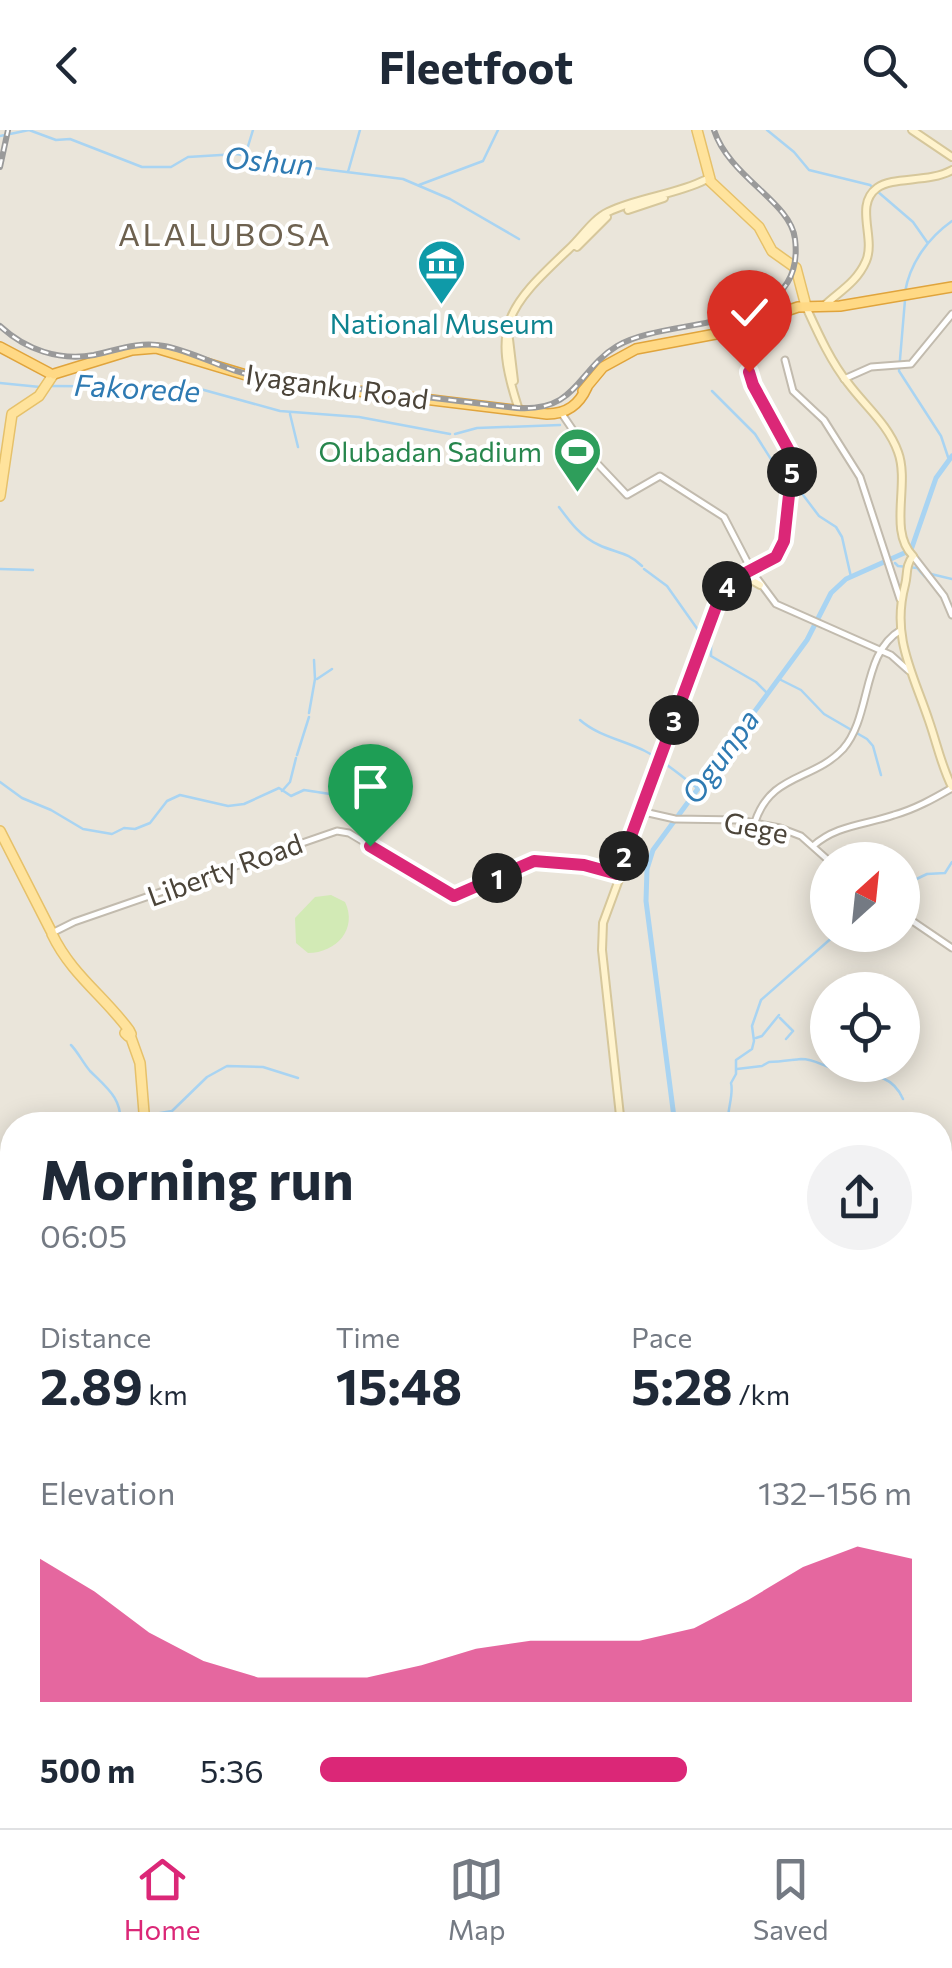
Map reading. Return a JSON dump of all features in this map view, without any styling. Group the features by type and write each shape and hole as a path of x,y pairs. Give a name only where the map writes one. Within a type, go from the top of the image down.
{"highway":[{"path":"560,412 573,404 604,366 623,353 686,341 806,307 952,288"},
{"path":"0,347 52,373"},
{"name":"Iyaganku Road","path":"52,373 132,350 156,348 260,379 560,412"}],"main road":[{"path":"695,130 707,181 759,230 770,254 796,270 806,307 834,368 878,417 898,450 902,538 909,552 906,584 900,599 901,630 909,671 952,788"},
{"path":"915,130 952,155"},
{"path":"828,307 855,282 868,260 872,241 869,208 876,190 896,183 930,182 952,172"},
{"path":"521,410 506,372 504,345 509,320 525,293 604,214 707,181"},
{"path":"618,1112 599,944 600,922 720,596 731,582 776,557 783,544 794,462 756,388 744,326"},
{"path":"0,481 7,416 41,391 52,373"},
{"path":"0,494 12,414 39,396 52,373"},
{"path":"750,573 760,584"},
{"path":"0,834 71,973 128,1033 142,1112"}],"street":[{"path":"844,379 871,367 901,367 918,358 952,314"},
{"path":"784,360 794,391 824,420 860,477 900,599"},
{"path":"560,412 592,458 627,495 662,476 720,514 750,573"},
{"path":"909,552 929,575 952,615"},
{"path":"760,584 776,604 891,655 909,671"},
{"path":"755,822 772,791 832,758 842,748 852,732 881,651 901,630"},
{"path":"818,842 864,821 896,815 952,788"},
{"name":"Gege","path":"642,811 672,819 755,822 792,832 810,844"},
{"name":"Liberty Road","path":"52,931 337,831 349,833 454,896 534,861 584,865 618,874"},
{"path":"920,926 952,948"}],"shaded area":[{"path":"0,130 952,130 952,1112 0,1112"}],"green space":[{"path":"331,895 345,902 349,921 346,930 327,949 308,953 296,943 295,918 315,897"}],"waterway":[{"name":"Oshun","path":"10,134 29,130 56,140 70,139 142,167 171,167 188,157 237,154 282,164 403,179 450,199 519,239"},
{"path":"245,156 253,130"},
{"path":"348,172 360,130"},
{"name":"ALALUBOSA","path":"419,185 483,161 498,130"},
{"path":"767,130 809,170 870,185 913,222 927,242"},
{"name":"Oshun","path":"0,136 5,135"},
{"path":"905,292 921,252 952,221"},
{"path":"905,300 899,371 941,436 948,457"},
{"name":"Fakorede","path":"0,383 40,387"},
{"name":"Fakorede","path":"48,386 193,387 280,411 359,417 450,434"},
{"path":"712,391 755,434 781,475 797,487 819,516 836,527 851,577"},
{"path":"290,414 298,447"},
{"name":"Fakorede","path":"455,434 477,428 560,425"},
{"name":"Ogunpa","path":"673,1112 646,901 647,869 653,850 807,640 831,593 846,579 911,550 936,478 952,456"},
{"path":"559,507 587,538 642,566"},
{"path":"895,563 917,568 925,577 931,574 952,579"},
{"path":"0,569 33,570"},
{"path":"644,569 667,586 703,637"},
{"path":"711,644 711,656 756,682 767,693"},
{"path":"309,713 314,660"},
{"path":"317,679 332,669"},
{"path":"781,680 801,690 824,714 867,739 873,746 881,775"},
{"path":"297,755 309,717"},
{"path":"580,720 652,755 697,788"},
{"path":"282,791 290,782 296,758"},
{"path":"0,782 22,798 83,829 112,834 150,823 167,801 180,795 228,806 244,804 279,788 291,796 304,790 330,794"},
{"name":"Gege","path":"920,877 945,873 952,862"},
{"name":"Gege","path":"728,1112 736,1060 752,1049 752,1026 761,1000 816,952"},
{"path":"756,1038 779,1015"},
{"path":"780,1018 793,1031 786,1039"},
{"path":"71,1045 112,1095 120,1112"},
{"path":"737,1069 769,1062 810,1060 882,1078 903,1099"},
{"path":"166,1112 207,1077 227,1066 263,1067 298,1078"}],"railway":[{"path":"0,167 8,130"},
{"path":"0,326 21,342 56,355 94,355 155,345 261,377 517,408 553,403 617,346 641,336 731,317 780,293 793,270 795,239 791,226 732,162 714,130"}],"place":[{"name":"National Museum","path":"442,306"},
{"name":"Olubadan Sadium","path":"577,494"}],"district":[{"name":"ALALUBOSA","path":"225,235"}],"route":[{"path":"370,846 454,896 534,861 584,865 617,874 720,596 734,579 776,557 783,544 793,458 749,372"}]}
